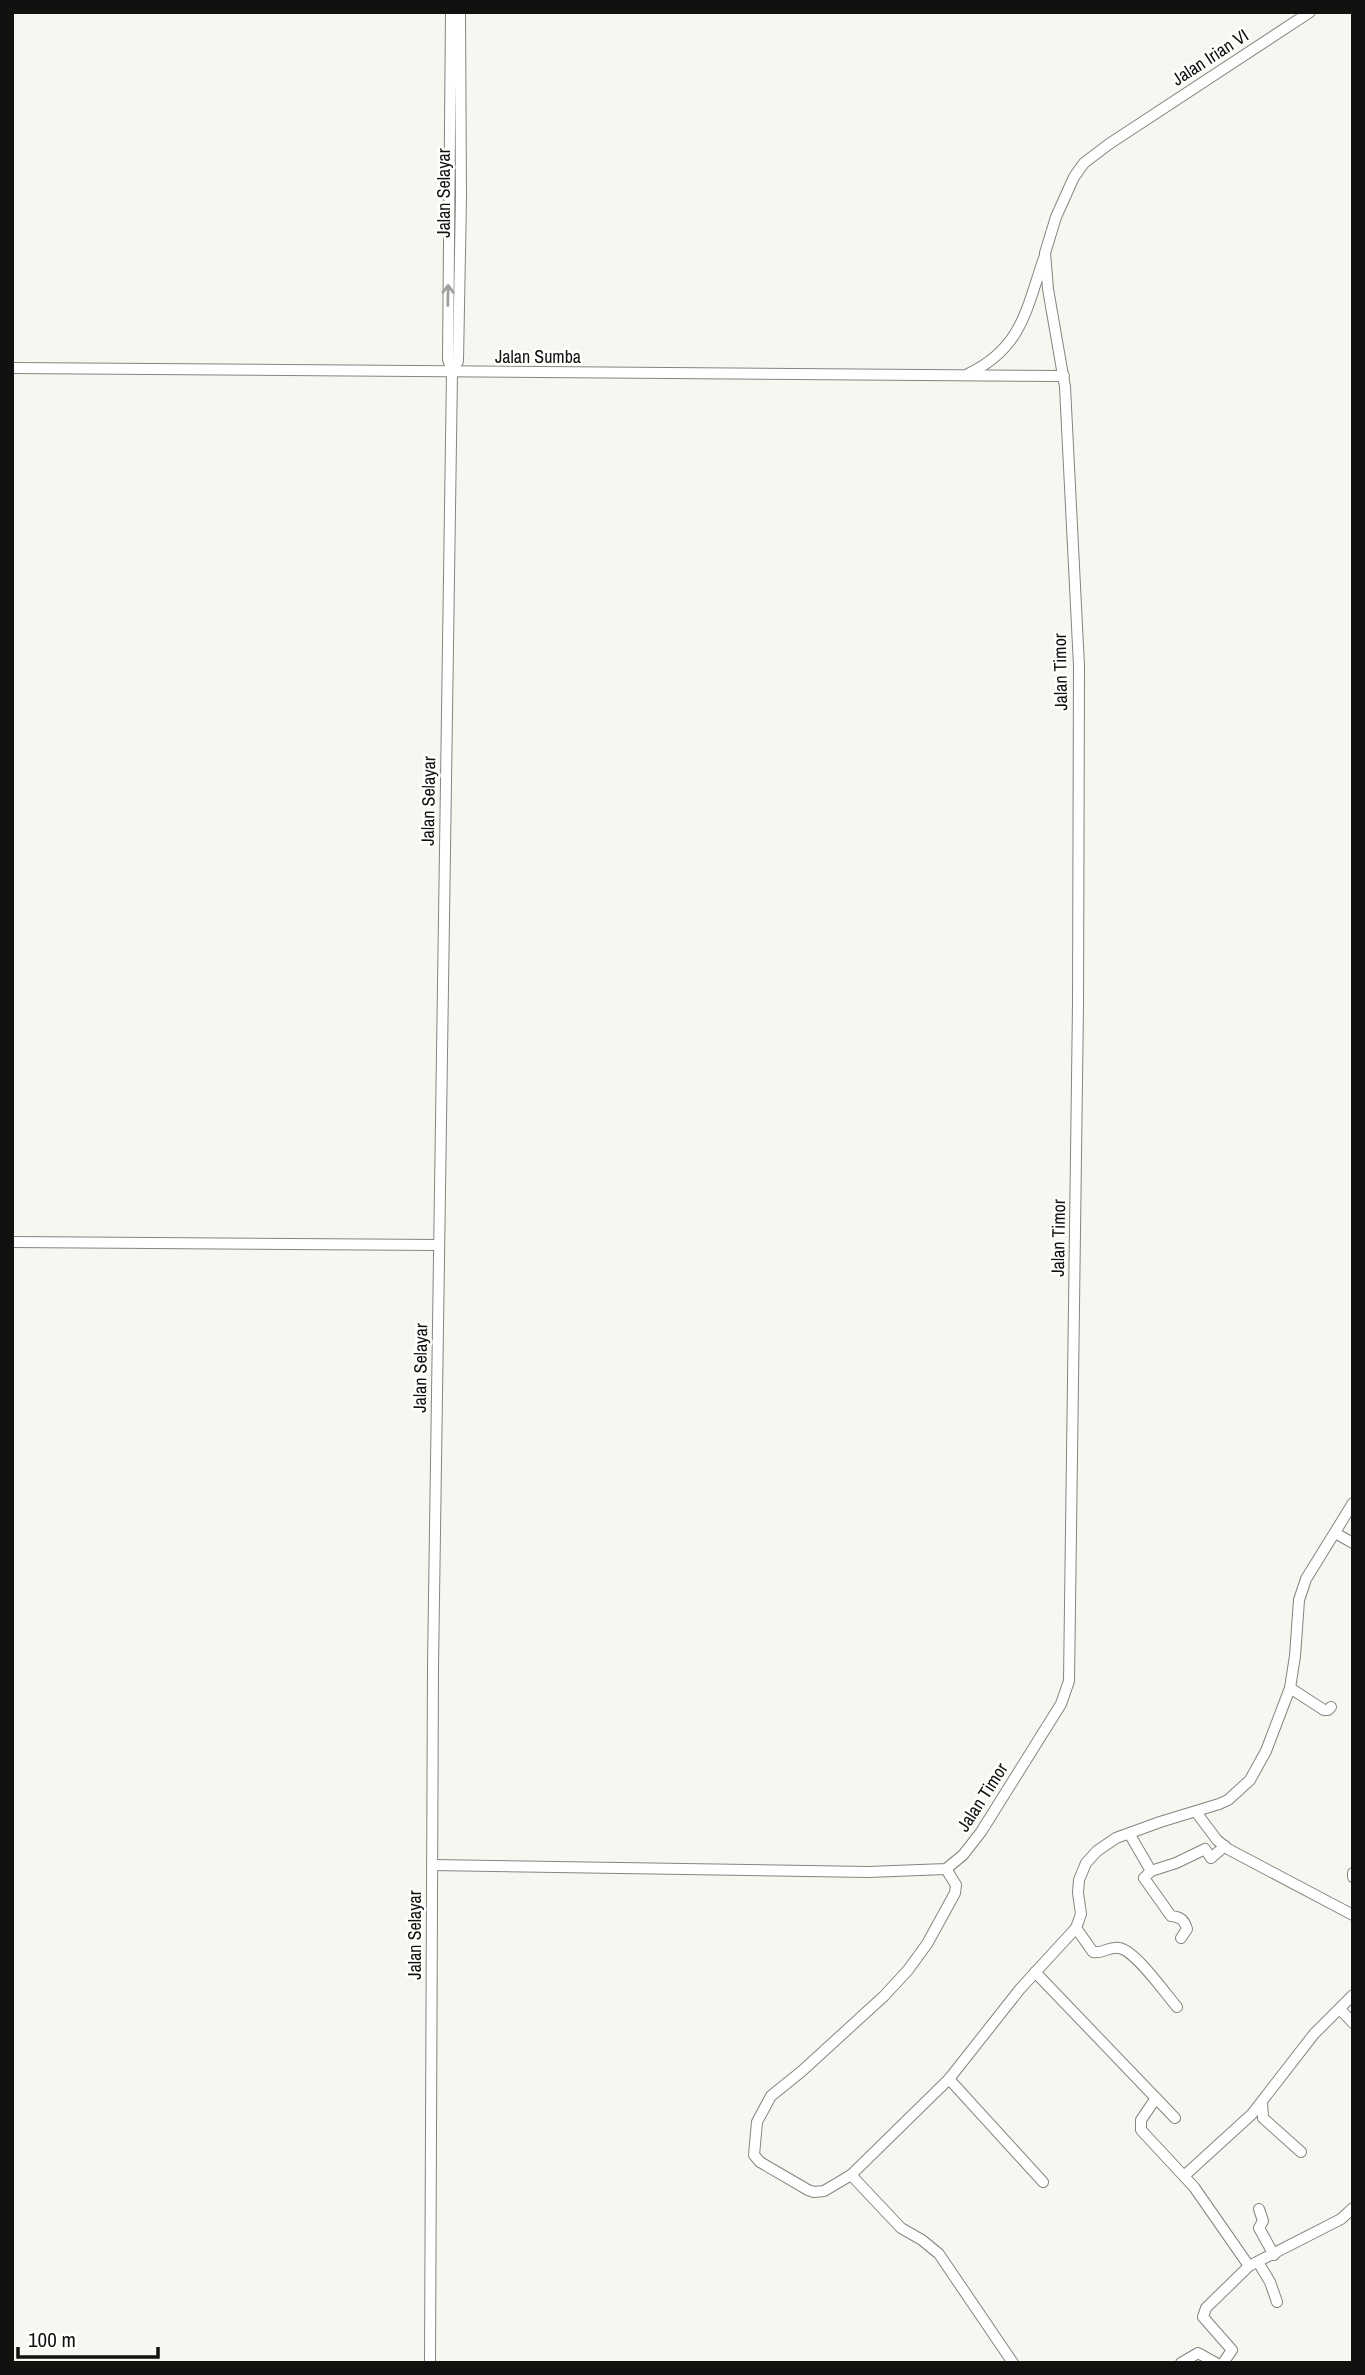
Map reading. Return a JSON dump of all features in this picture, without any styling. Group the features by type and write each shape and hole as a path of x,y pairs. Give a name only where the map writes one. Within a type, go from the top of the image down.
{"street":[{"name":"Jalan Selayar","path":"430,2363 433,1667 452,373 458,360 455,47 451,12"},
{"name":"Jalan Selayar","path":"455,47 460,12"},
{"name":"Jalan Irian VI","path":"1163,108 1310,12"},
{"name":"Jalan Timor","path":"946,1869 963,1855 981,1832 1061,1704 1069,1681 1078,1005 1079,666 1064,376 1048,289 1045,253 1063,199 1084,163 1163,108"},
{"path":"965,376 996,358 1015,335 1045,253"},
{"name":"Jalan Sumba","path":"12,368 1064,376"},
{"path":"12,1242 439,1245"},
{"path":"432,1865 869,1872 946,1869 956,1885 955,1893 927,1944 908,1970 884,1996 771,2096 757,2122 754,2155 756,2159 808,2190 820,2193 851,2175 949,2079 992,2022 1076,1928 1082,1914 1078,1893 1079,1880 1086,1863 1105,1844 1160,1822 1228,1800 1250,1780 1266,1751 1290,1688 1300,1600 1306,1579 1353,1503"},
{"path":"1335,1532 1353,1543"},
{"path":"1290,1688 1324,1710 1331,1707"},
{"path":"1196,1812 1225,1846 1352,1912"},
{"path":"1130,1835 1151,1871"},
{"path":"1181,1938 1187,1929 1185,1922 1179,1917 1171,1916 1144,1878 1151,1871 1205,1849 1211,1858 1225,1846"},
{"path":"1076,1928 1093,1952 1101,1953 1115,1947 1128,1950 1177,2007"},
{"path":"1035,1972 1175,2118"},
{"path":"1184,2176 1262,2102 1314,2034 1353,1995"},
{"path":"1340,2009 1353,2024"},
{"path":"949,2079 1043,2182"},
{"path":"1156,2098 1141,2120 1140,2127 1184,2176 1270,2282 1277,2302"},
{"path":"1262,2102 1263,2118 1301,2152"},
{"path":"851,2175 901,2228 939,2254 1013,2363"},
{"path":"1223,2363 1232,2350 1203,2317 1203,2313 1253,2264 1341,2219 1353,2208"},
{"path":"1259,2209 1263,2221 1259,2228 1274,2255"},
{"path":"1181,2363 1198,2353 1216,2363"}]}
